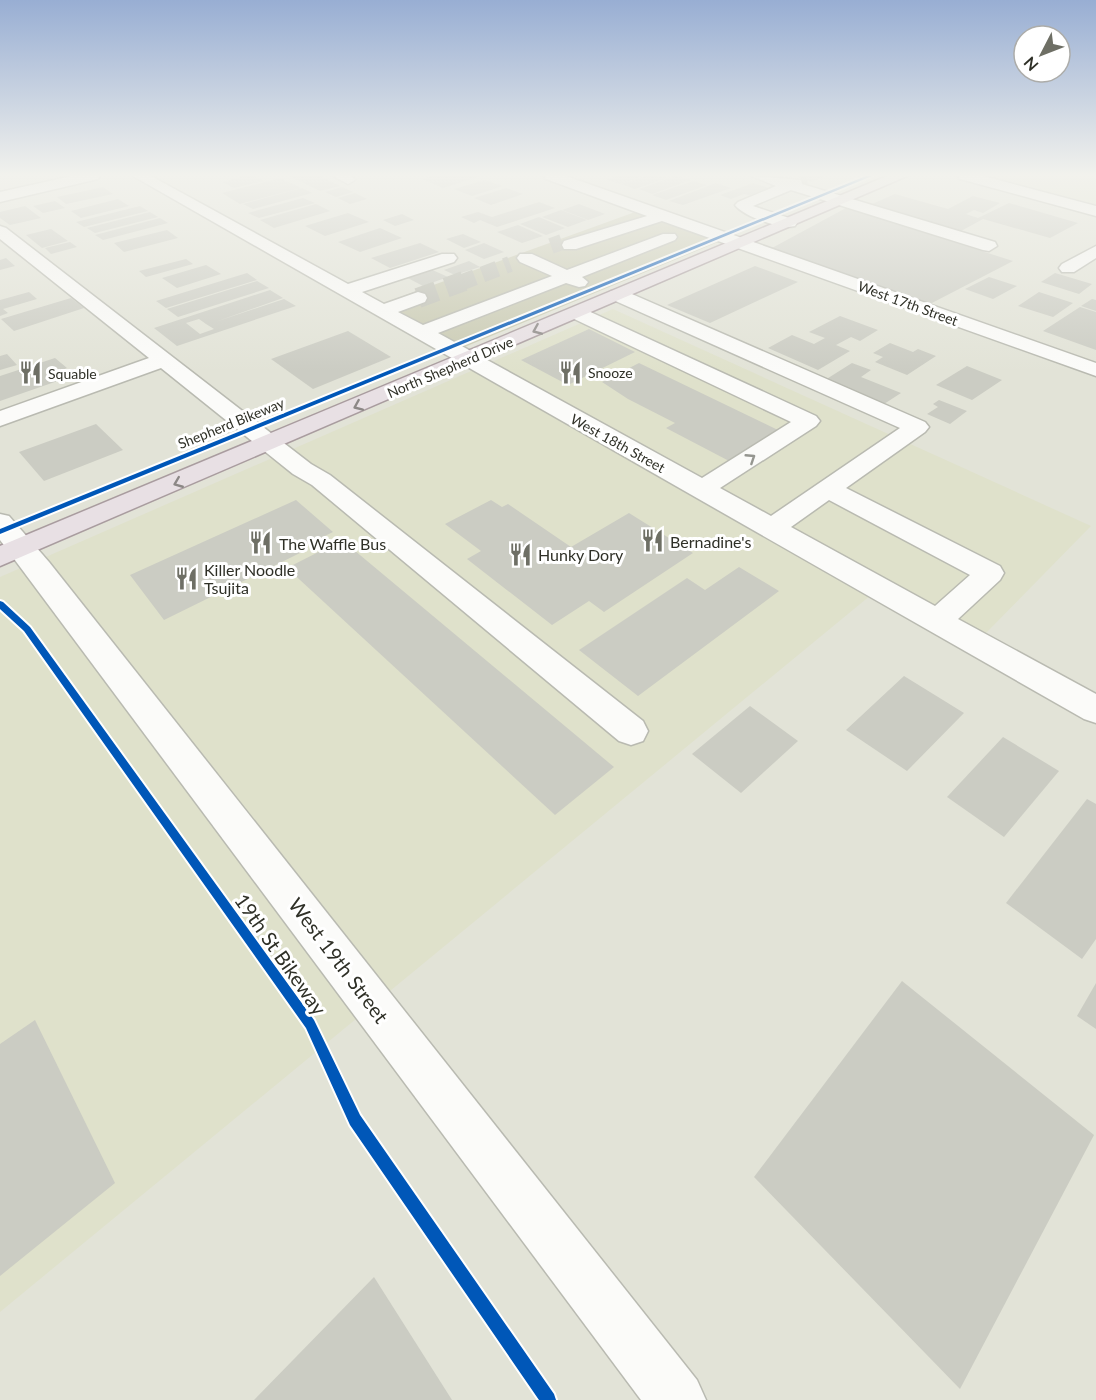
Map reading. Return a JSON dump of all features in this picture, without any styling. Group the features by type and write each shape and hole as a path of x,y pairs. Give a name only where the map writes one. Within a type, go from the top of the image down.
{"main road":[{"name":"North Shepherd Drive","path":"11,552 744,241"}],"street":[{"path":"13,241 270,444 352,505 631,731"},
{"name":"West 18th Street","path":"256,241 1096,710"},
{"path":"590,241 518,261 616,296 917,427 772,528"},
{"path":"421,333 658,241"},
{"name":"West 17th Street","path":"735,241 1096,369"},
{"path":"973,241 989,246"},
{"path":"1068,268 1096,251"},
{"path":"345,291 448,258"},
{"path":"382,311 418,298"},
{"path":"577,313 808,421 702,489"},
{"path":"0,419 164,360"},
{"path":"828,489 990,573 937,621"},
{"name":"West 19th Street","path":"0,522 11,552 677,1400"}],"shaded area":[{"path":"554,241 718,242 462,348 381,304"},
{"path":"613,309 1091,526 985,634 888,581 0,1312 0,577"}],"building":[{"path":"34,241 67,241 42,248"},
{"path":"121,241 165,241 124,252 114,243"},
{"path":"340,241 392,241 360,252 338,242"},
{"path":"451,241 481,242 464,248"},
{"path":"784,241 951,241 1013,261 928,305 772,248"},
{"path":"70,242 77,247 51,254 45,248"},
{"path":"420,243 439,252 390,268 371,258"},
{"path":"484,243 504,252 484,259 465,250"},
{"path":"6,258 15,266 0,270 0,260"},
{"path":"186,259 193,264 146,277 139,271"},
{"path":"469,261 480,267 455,275 444,270"},
{"path":"206,265 221,274 177,288 162,278"},
{"path":"755,266 798,282 710,323 667,305"},
{"path":"428,268 448,277 423,286 404,276"},
{"path":"247,273 257,280 166,308 156,301"},
{"path":"1055,273 1092,284 1079,294 1041,282"},
{"path":"989,277 1017,286 993,299 965,289"},
{"path":"257,281 269,288 178,317 167,309"},
{"path":"270,290 283,298 215,322 284,299 296,306 177,346 154,328","holes":["199,319 214,329 200,334 186,323"]},
{"path":"29,292 37,299 3,309 8,313 0,316 0,300"},
{"path":"1039,292 1073,303 1053,317 1018,306"},
{"path":"71,298 84,308 14,331 1,319"},
{"path":"1092,299 1096,300 1096,311 1081,306"},
{"path":"1080,307 1096,312 1096,350 1043,331"},
{"path":"840,316 878,330 860,341 851,337 836,345 850,351 818,370 768,348 792,335 814,344 825,338 809,332"},
{"name":"Snooze","path":"589,329 635,352 568,385 521,360"},
{"path":"348,331 391,357 313,389 271,359"},
{"path":"890,343 913,352 918,349 936,356 907,375 875,362 883,357 873,353"},
{"path":"7,354 17,365 0,370 0,356"},
{"path":"55,358 67,368 60,371 72,376 0,401 0,376"},
{"path":"639,363 780,431 731,462 666,428 675,423 628,399 602,382"},
{"path":"852,363 871,370 861,377 901,393 884,404 825,380"},
{"path":"967,366 1002,380 972,400 936,385"},
{"path":"939,400 967,411 950,424 927,414 938,407 933,404"},
{"path":"96,424 123,450 44,481 19,452"},
{"path":"296,500 333,532 298,549 302,552 164,620 130,575"},
{"path":"491,500 502,507 508,504 571,547 629,513 693,553 604,612 589,601 552,625 467,559 481,551 445,524"},
{"path":"342,540 614,767 555,815 287,568"},
{"path":"739,567 779,591 638,696 579,650 687,578 705,590"},
{"path":"904,676 964,713 907,771 846,730"},
{"path":"750,706 798,741 741,793 692,754"},
{"path":"1003,737 1059,771 1004,837 947,797"},
{"path":"1087,799 1096,804 1096,939 1082,959 1006,903"},
{"path":"902,981 1094,1135 960,1389 754,1177"},
{"path":"1096,983 1096,1029 1077,1016"},
{"path":"35,1020 115,1183 0,1276 0,1044"},
{"path":"374,1277 452,1400 254,1400"}],"tunnel":[{"path":"551,246 562,242"},
{"path":"460,283 510,264"},
{"path":"418,298 464,281"}],"cycle path":[{"name":"Shepherd Bikeway","path":"0,532 710,241"},
{"name":"19th St Bikeway","path":"0,604 27,629 310,1024 355,1120 548,1400"}],"place":[{"name":"Snooze","path":"570,372"},
{"name":"Squable","path":"30,373"},
{"name":"Bernadine's","path":"652,541"},
{"name":"The Waffle Bus","path":"261,543"},
{"name":"Hunky Dory","path":"520,554"},
{"name":"Killer Noodle Tsujita","path":"186,578"}]}
